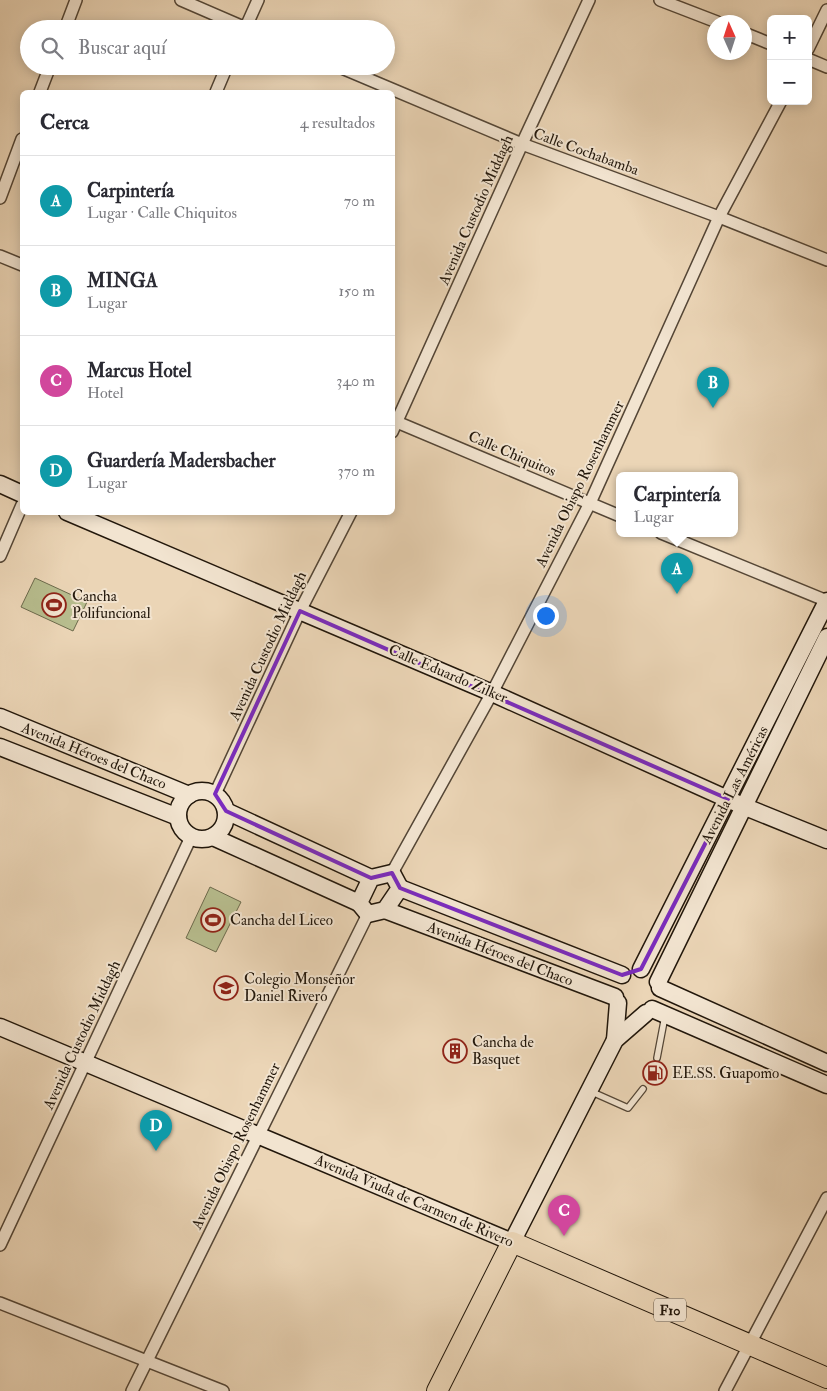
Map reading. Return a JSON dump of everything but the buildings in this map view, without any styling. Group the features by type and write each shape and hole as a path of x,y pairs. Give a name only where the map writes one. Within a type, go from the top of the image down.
{"highway":[{"name":"Avenida Viuda de Carmen de Rivero","path":"512,1242 827,1378"},
{"path":"437,1391 512,1242"}],"street":[{"path":"68,20 76,0"},
{"path":"181,0 227,20"},
{"path":"249,20 258,0"},
{"name":"Avenida Custodio Middagh","path":"395,423 589,0"},
{"path":"660,0 707,18"},
{"path":"812,41 827,10"},
{"path":"752,36 767,42"},
{"path":"810,60 827,67"},
{"path":"41,90 47,75"},
{"path":"217,90 224,75"},
{"name":"Calle Cochabamba","path":"358,75 394,90"},
{"name":"Calle Cochabamba","path":"395,90 522,144 720,217 827,260"},
{"name":"Avenida Obispo Rosenhammer","path":"392,873 492,692 590,504 720,217 779,105"},
{"path":"0,198 20,144"},
{"path":"0,256 20,263"},
{"name":"Calle Chiquitos","path":"395,425 616,514"},
{"path":"0,484 20,493"},
{"path":"0,556 20,510"},
{"name":"Calle Eduardo Zilker","path":"74,515 492,692 735,802 827,840"},
{"name":"Avenida Custodio Middagh","path":"215,794 300,611 349,515"},
{"path":"671,537 827,601"},
{"name":"Avenida Las Américas","path":"659,985 735,802 827,601"},
{"name":"Avenida Las Américas","path":"640,969 827,637"},
{"name":"Avenida Héroes del Chaco","path":"0,717 189,795"},
{"name":"Avenida Héroes del Chaco","path":"0,747 178,817"},
{"path":"213,837 224,826 226,811 220,799 215,794 202,791 189,795 180,804 178,817 180,825 191,837 198,839 213,837 364,908 385,910 400,888 392,873 371,878 226,811"},
{"name":"Avenida Custodio Middagh","path":"0,1245 191,837"},
{"path":"364,908 371,878"},
{"name":"Avenida Héroes del Chaco","path":"400,888 622,975"},
{"name":"Avenida Obispo Rosenhammer","path":"132,1391 258,1135 364,908"},
{"name":"Avenida Héroes del Chaco","path":"385,910 617,1000"},
{"path":"512,1242 615,1040 616,985 622,975 634,969 651,973 659,985 660,996 654,1012 615,1040"},
{"path":"659,985 827,1062"},
{"path":"617,1000 627,1012 640,1014 654,1012 827,1085"},
{"name":"Avenida Viuda de Carmen de Rivero","path":"0,1027 512,1242"},
{"path":"725,1391 748,1344 827,1198"},
{"path":"0,1303 223,1391"}],"lane":[{"path":"654,1012 657,1058"},
{"path":"590,1091 628,1108 643,1089"}],"highlighted area":[{"path":"300,611 728,799 641,969 622,975 400,888 392,873 371,878 226,811 215,794"}],"green space":[{"name":"Cancha Polifuncional","path":"35,578 87,602 73,631 21,607"},
{"name":"Cancha del Liceo","path":"210,887 241,902 216,952 186,938"}],"place":[{"name":"MINGA","path":"713,408"},
{"name":"Carpintería","path":"677,594"},
{"name":"Cancha Polifuncional","path":"54,605"},
{"name":"Cancha del Liceo","path":"213,920"},
{"name":"Colegio Monseñor Daniel Rivero","path":"226,988"},
{"name":"Cancha de Basquet","path":"455,1051"},
{"name":"EE.SS. Guapomo","path":"655,1073"},
{"name":"Guardería Madersbacher","path":"156,1151"},
{"name":"Marcus Hotel","path":"564,1236"}]}
